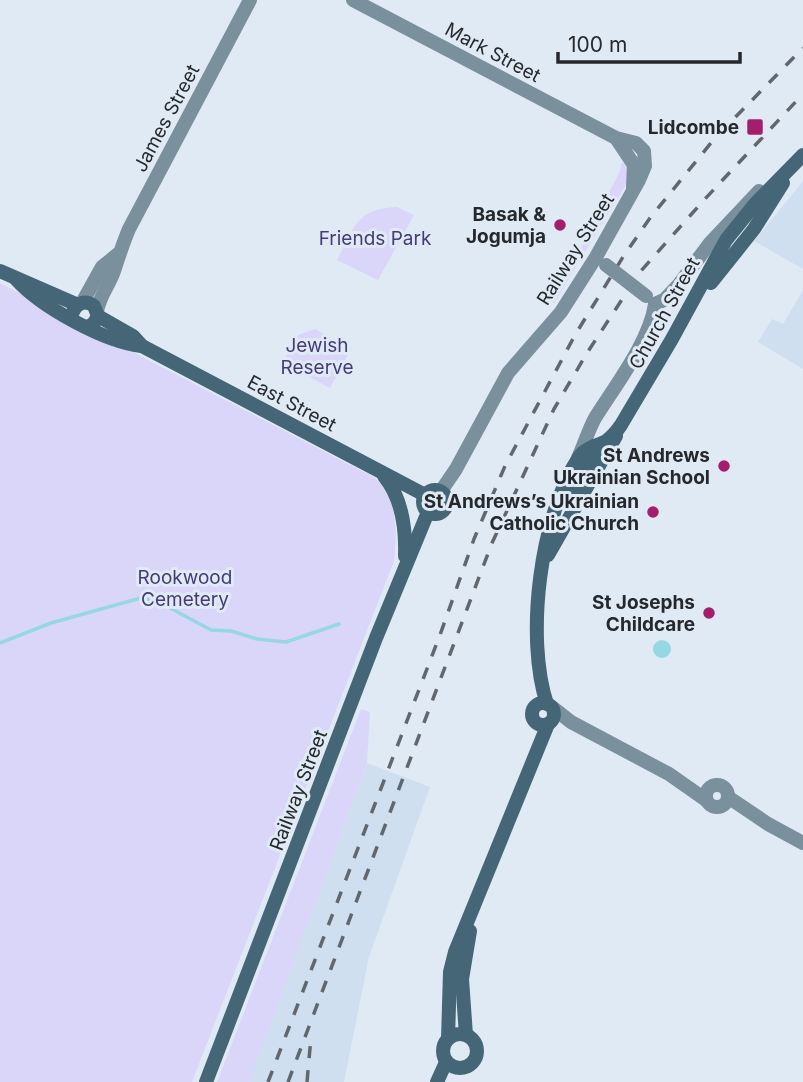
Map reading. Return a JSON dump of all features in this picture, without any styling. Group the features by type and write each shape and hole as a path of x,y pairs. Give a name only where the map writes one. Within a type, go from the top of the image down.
{"main road":[{"path":"672,339 759,221 801,156"},
{"path":"720,251 755,204 801,156"},
{"path":"720,251 732,245 788,176"},
{"name":"Church Street","path":"448,1039 450,972 460,936 531,766 541,719 538,694 540,672 537,599 551,523 578,458 611,437 621,425 720,251"},
{"name":"East Street","path":"0,271 80,304 92,304 89,319"},
{"name":"East Street","path":"16,279 28,292 89,319 130,345 142,346 425,495"},
{"path":"80,304 74,310 89,319"},
{"path":"543,565 621,425"},
{"path":"553,545 594,446"},
{"path":"381,473 394,492 403,519 405,548 400,578"},
{"path":"432,489 441,491 447,499 446,508 438,514 428,512 423,504 425,495 432,489"},
{"name":"Railway Street","path":"206,1082 400,578 428,512"},
{"name":"Church Street","path":"540,672 550,706"},
{"path":"541,719 539,704 550,706"},
{"name":"Church Street","path":"466,1035 462,979 477,899"},
{"path":"454,1034 466,1035 474,1041 477,1051 474,1061 470,1065 457,1068 446,1062 442,1051 448,1039 454,1034"},
{"path":"437,1082 446,1062"},
{"path":"469,1081 470,1065"}],"street":[{"name":"James Street","path":"89,319 114,273 118,254 250,0"},
{"name":"Mark Street","path":"353,0 624,143"},
{"name":"Railway Street","path":"441,491 508,373 601,261 645,166 646,153 639,145 624,143"},
{"path":"624,143 634,169 629,200"},
{"path":"680,283 722,229 770,180 801,156"},
{"name":"Church Street","path":"578,458 589,429 620,382 648,330 651,300 664,300 707,257 720,251"},
{"name":"James Street","path":"80,304 102,267 118,254"},
{"path":"601,261 651,300"},
{"path":"594,446 620,382"},
{"path":"550,706 582,727 709,793 723,787 727,792 724,802"},
{"path":"541,719 582,727"},
{"path":"709,793 712,807 724,802 803,843"}],"shaded area":[{"path":"803,181 803,269 754,241"},
{"path":"803,290 803,369 758,342 772,319 783,324"},
{"path":"367,763 430,787 369,957 344,1082 248,1082"}],"green space":[{"path":"622,162 629,169 629,180 554,303 619,173"},
{"name":"Friends Park","path":"397,207 414,215 378,280 337,260 353,229 364,216 383,208"},
{"name":"Rookwood Cemetery","path":"0,283 371,476 385,490 393,509 396,530 394,561 192,1082 0,1082"},
{"name":"Jewish Reserve","path":"315,329 351,349 330,388 282,363 298,335"},
{"path":"361,709 370,712 367,763 249,1082 217,1082"}],"water":[{"path":"662,640 668,643 671,649 668,655 662,658 656,655 653,649 656,643"}],"waterway":[{"path":"0,643 51,623 141,598 159,602 211,630 231,631 257,639 286,642 339,624"}],"railway":[{"path":"268,1082 440,635 474,539 505,466 575,335 650,218 715,138 803,48"},
{"path":"288,1082 492,543 554,409 640,272 803,94"},
{"path":"307,1082 311,1037"}],"place":[{"name":"Lidcombe","path":"755,127"},
{"name":"Basak & Jogumja","path":"560,225"},
{"name":"St Andrews Ukrainian School","path":"724,466"},
{"name":"St Andrews’s Ukrainian Catholic Church","path":"653,512"},
{"name":"St Josephs Childcare","path":"709,613"}]}
